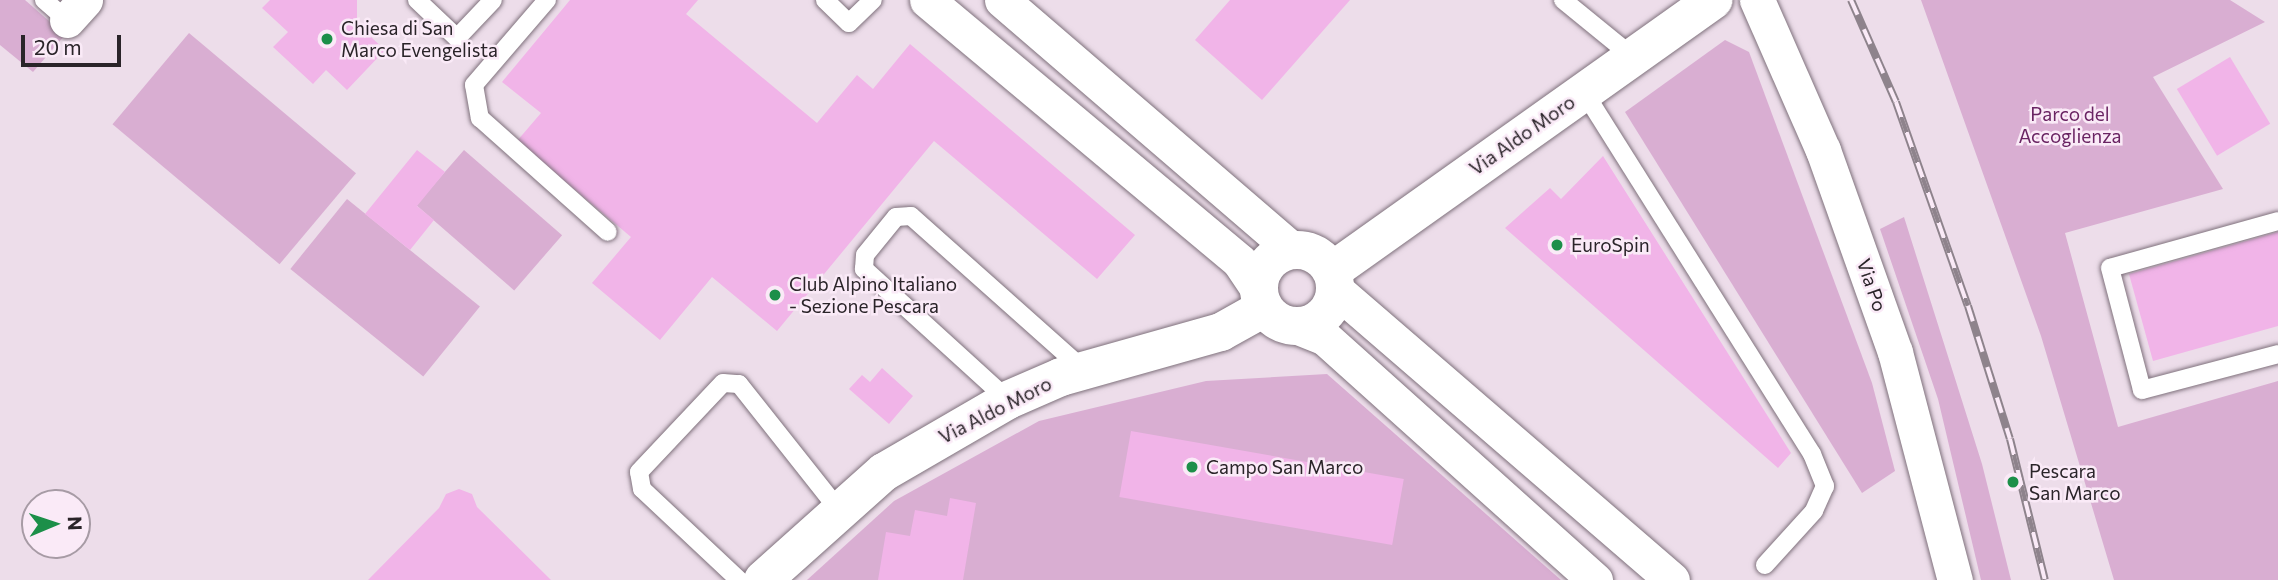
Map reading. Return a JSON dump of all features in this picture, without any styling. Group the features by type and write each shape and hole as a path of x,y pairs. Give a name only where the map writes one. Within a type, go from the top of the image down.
{"street":[{"path":"927,0 1243,265 1261,298 1284,324 1325,338 1595,580"},
{"path":"1002,0 1291,249 1315,253 1334,280 1672,580"},
{"name":"Via Aldo Moro","path":"1334,280 1584,92 1714,0"},
{"name":"Via Po","path":"1757,0 1823,150 1895,352 1955,580"},
{"path":"1261,298 1271,259 1291,249"},
{"path":"1298,327 1320,319 1334,280"},
{"name":"Via Aldo Moro","path":"763,580 838,509 884,472 1009,400 1084,370 1221,332 1261,298"}],"lane":[{"path":"418,0 457,38 493,0"},
{"path":"547,0 474,85 480,118 608,232"},
{"path":"825,0 849,23 873,0"},
{"path":"1563,0 1634,58"},
{"path":"1584,92 1812,454 1825,486 1814,511 1765,565"},
{"path":"1009,400 864,269 865,255 897,217 911,216 1084,370"},
{"path":"2278,221 2110,268 2142,390 2278,354"},
{"path":"739,580 642,489 639,472 723,383 739,384 838,509"}],"green space":[{"path":"0,0 25,0 65,35 33,72 0,45"},
{"name":"Parco del Accoglienza","path":"1921,0 2230,0 2265,22 2153,77 2223,189 2065,233 2118,427 2278,381 2278,580 2114,580 2041,336"},
{"path":"189,33 356,173 280,264 113,124"},
{"path":"1725,40 1749,52 1872,383 1895,471 1862,493 1625,112"},
{"path":"464,150 562,235 514,290 416,205"},
{"path":"347,199 480,307 423,377 290,269"},
{"path":"1904,217 1982,464 2011,580 1981,580 1938,399 1880,229"},
{"name":"Campo San Marco","path":"1327,374 1561,580 807,580 894,501 1039,421 1206,381"}],"building":[{"name":"Chiesa di San Marco Evengelista","path":"270,0 357,0 357,24 385,50 347,90 326,70 313,84 273,47 288,32 262,8"},
{"path":"570,0 698,0 686,14 817,123 857,75 873,89 910,44 1135,235 1097,279 934,141 777,331 712,277 660,340 592,283 631,237 517,141 541,113 502,82"},
{"path":"1230,0 1350,0 1262,100 1195,40"},
{"path":"2230,57 2270,124 2217,156 2177,89"},
{"path":"417,150 445,172 417,206 434,220 410,250 365,214"},
{"path":"1603,156 1791,453 1778,468 1505,228 1550,188 1561,199"},
{"path":"2278,232 2278,326 2153,361 2129,274"},
{"path":"882,368 913,396 889,424 849,389 862,375 870,382"},
{"path":"1131,431 1404,479 1392,545 1119,497"},
{"path":"459,489 472,494 477,507 551,580 368,580 439,508 446,494"},
{"path":"950,498 976,503 963,580 878,580 886,532 910,536 915,510 947,516"}],"railway":[{"path":"1851,0 1896,102 1968,306 2010,439 2045,580"}],"place":[{"name":"Chiesa di San Marco Evengelista","path":"327,39"},
{"name":"EuroSpin","path":"1557,245"},
{"name":"Club Alpino Italiano - Sezione Pescara","path":"775,295"},
{"name":"Campo San Marco","path":"1192,467"},
{"name":"Pescara San Marco","path":"2013,482"}]}
